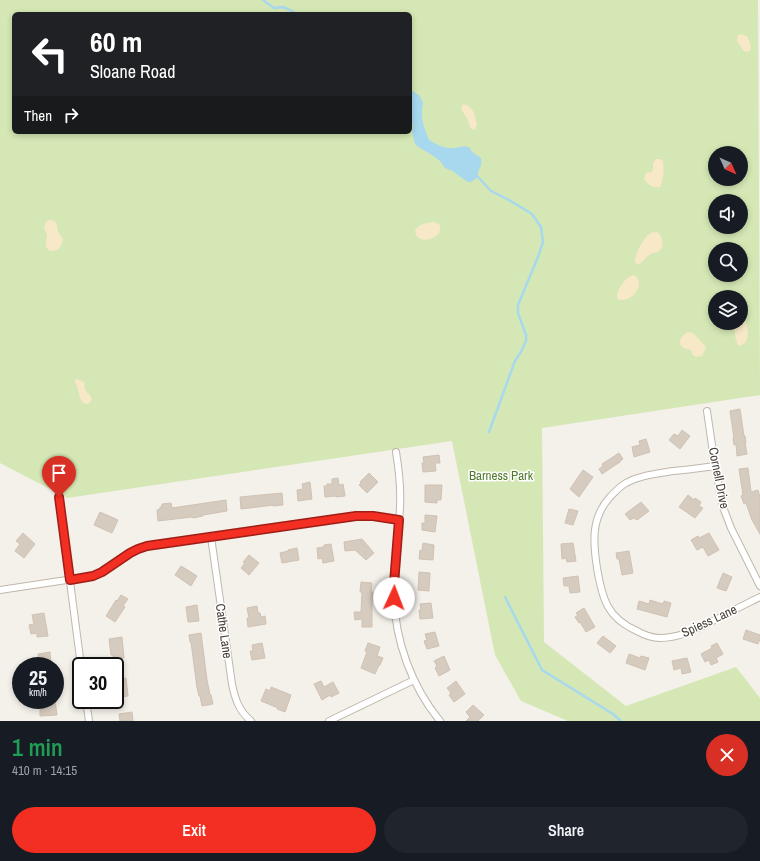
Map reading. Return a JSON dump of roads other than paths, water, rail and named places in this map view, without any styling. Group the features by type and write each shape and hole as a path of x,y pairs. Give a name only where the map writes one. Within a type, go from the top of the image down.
{"street":[{"name":"Cornell Drive","path":"707,411 720,498 726,517 760,586"},
{"path":"396,452 400,482 400,505 394,584 397,630 406,662 414,680 428,705 440,721"},
{"name":"Spiess Lane","path":"715,466 640,477 626,483 613,493 601,510 595,529 594,540 594,552 604,599 610,610 622,623 632,629 645,635 658,638 670,638 690,632 760,597"},
{"path":"59,497 80,657"},
{"path":"0,590 93,576 102,572 130,553 147,546 356,516 373,516 399,520"},
{"name":"Cathe Lane","path":"211,537 234,696 242,712 251,721"},
{"path":"329,721 414,680"},
{"path":"87,709 89,721"}],"water":[{"path":"412,90 420,96 423,103 422,118 429,140 447,148 465,146 470,148 472,152 481,158 478,177 471,182 468,182 453,171 445,168 440,161 415,144 412,132"}],"waterway":[{"path":"263,0 274,8 283,7 293,12"},
{"path":"478,177 491,191 532,214 541,227 543,242 518,305 518,313 526,335 526,341 515,361 489,432"},
{"path":"505,597 542,670 613,714 621,721"}],"park label":[{"name":"Barness Park","path":"501,475"}]}
